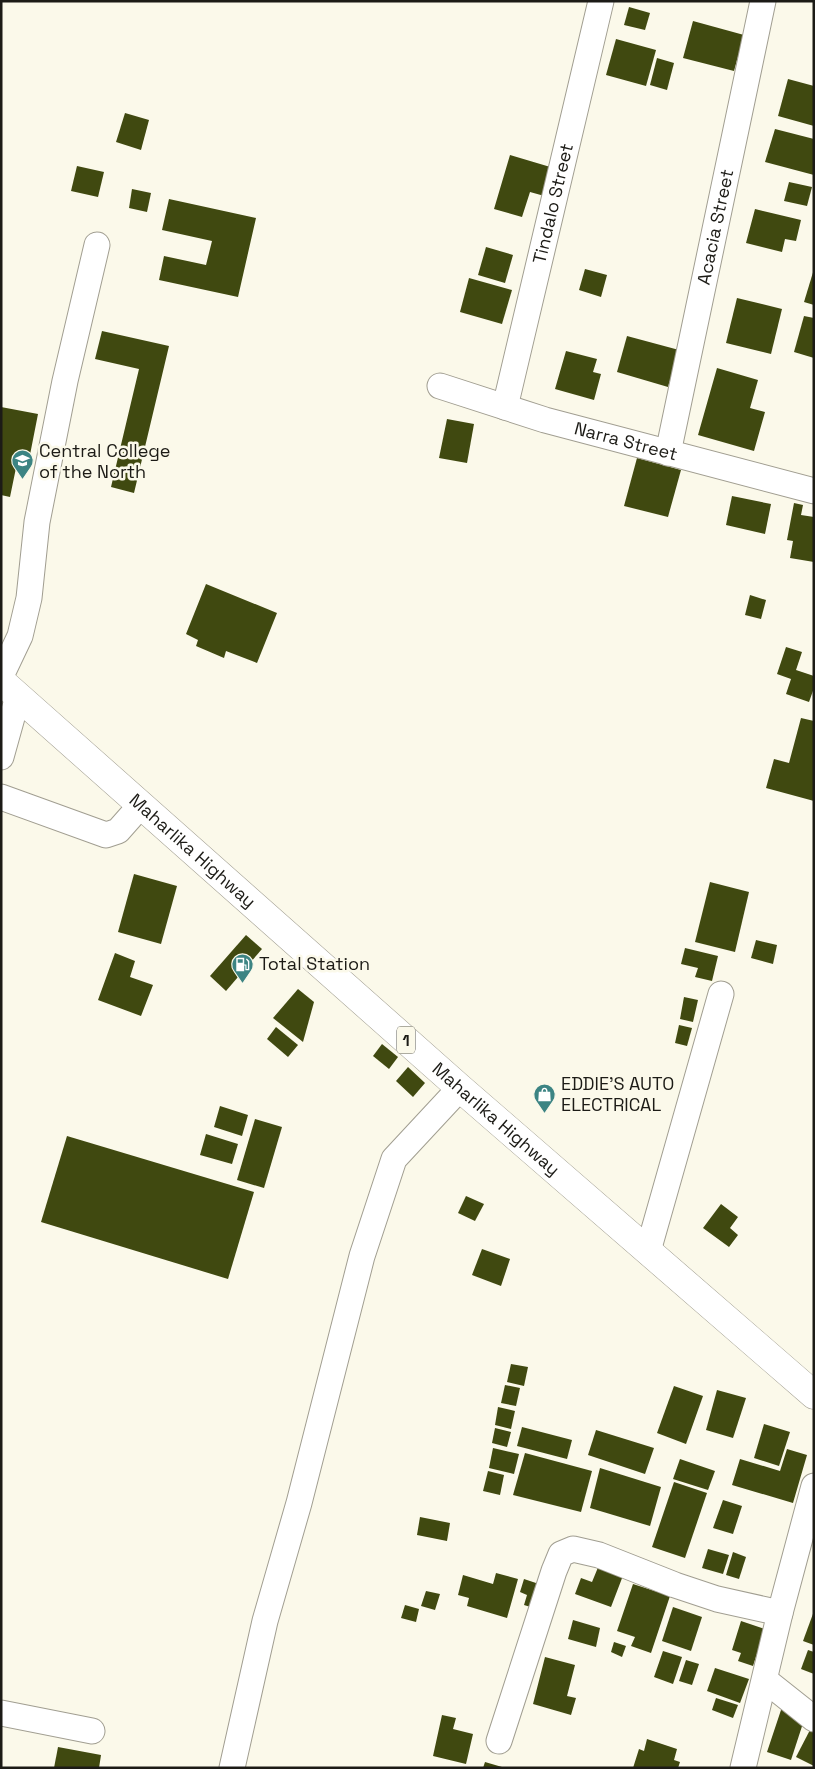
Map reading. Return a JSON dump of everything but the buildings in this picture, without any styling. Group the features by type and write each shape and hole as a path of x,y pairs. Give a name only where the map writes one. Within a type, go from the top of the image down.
{"highway":[{"name":"Maharlika Highway","path":"7,684 460,1088 814,1395"}],"street":[{"name":"Tindalo Street","path":"505,407 601,1"},
{"name":"Acacia Street","path":"668,453 763,1"},
{"path":"1,757 7,684 29,598 37,522 66,381 97,245"},
{"name":"Narra Street","path":"440,386 505,407 668,453 814,491"},
{"path":"1,797 106,835 118,831 142,805"},
{"path":"648,1252 721,994"},
{"path":"232,1768 265,1622 299,1503 362,1256 394,1159 460,1088"},
{"path":"744,1768 780,1613 814,1486"},
{"path":"499,1741 554,1571 561,1554 567,1550 574,1549 599,1555 675,1585 717,1599 780,1613"},
{"path":"765,1680 814,1719"},
{"path":"1,1713 92,1731"}],"place":[{"name":"Central College of the North","path":"23,480"},
{"name":"Total Station","path":"243,983"},
{"name":"EDDIE'S AUTO ELECTRICAL","path":"545,1113"}]}
